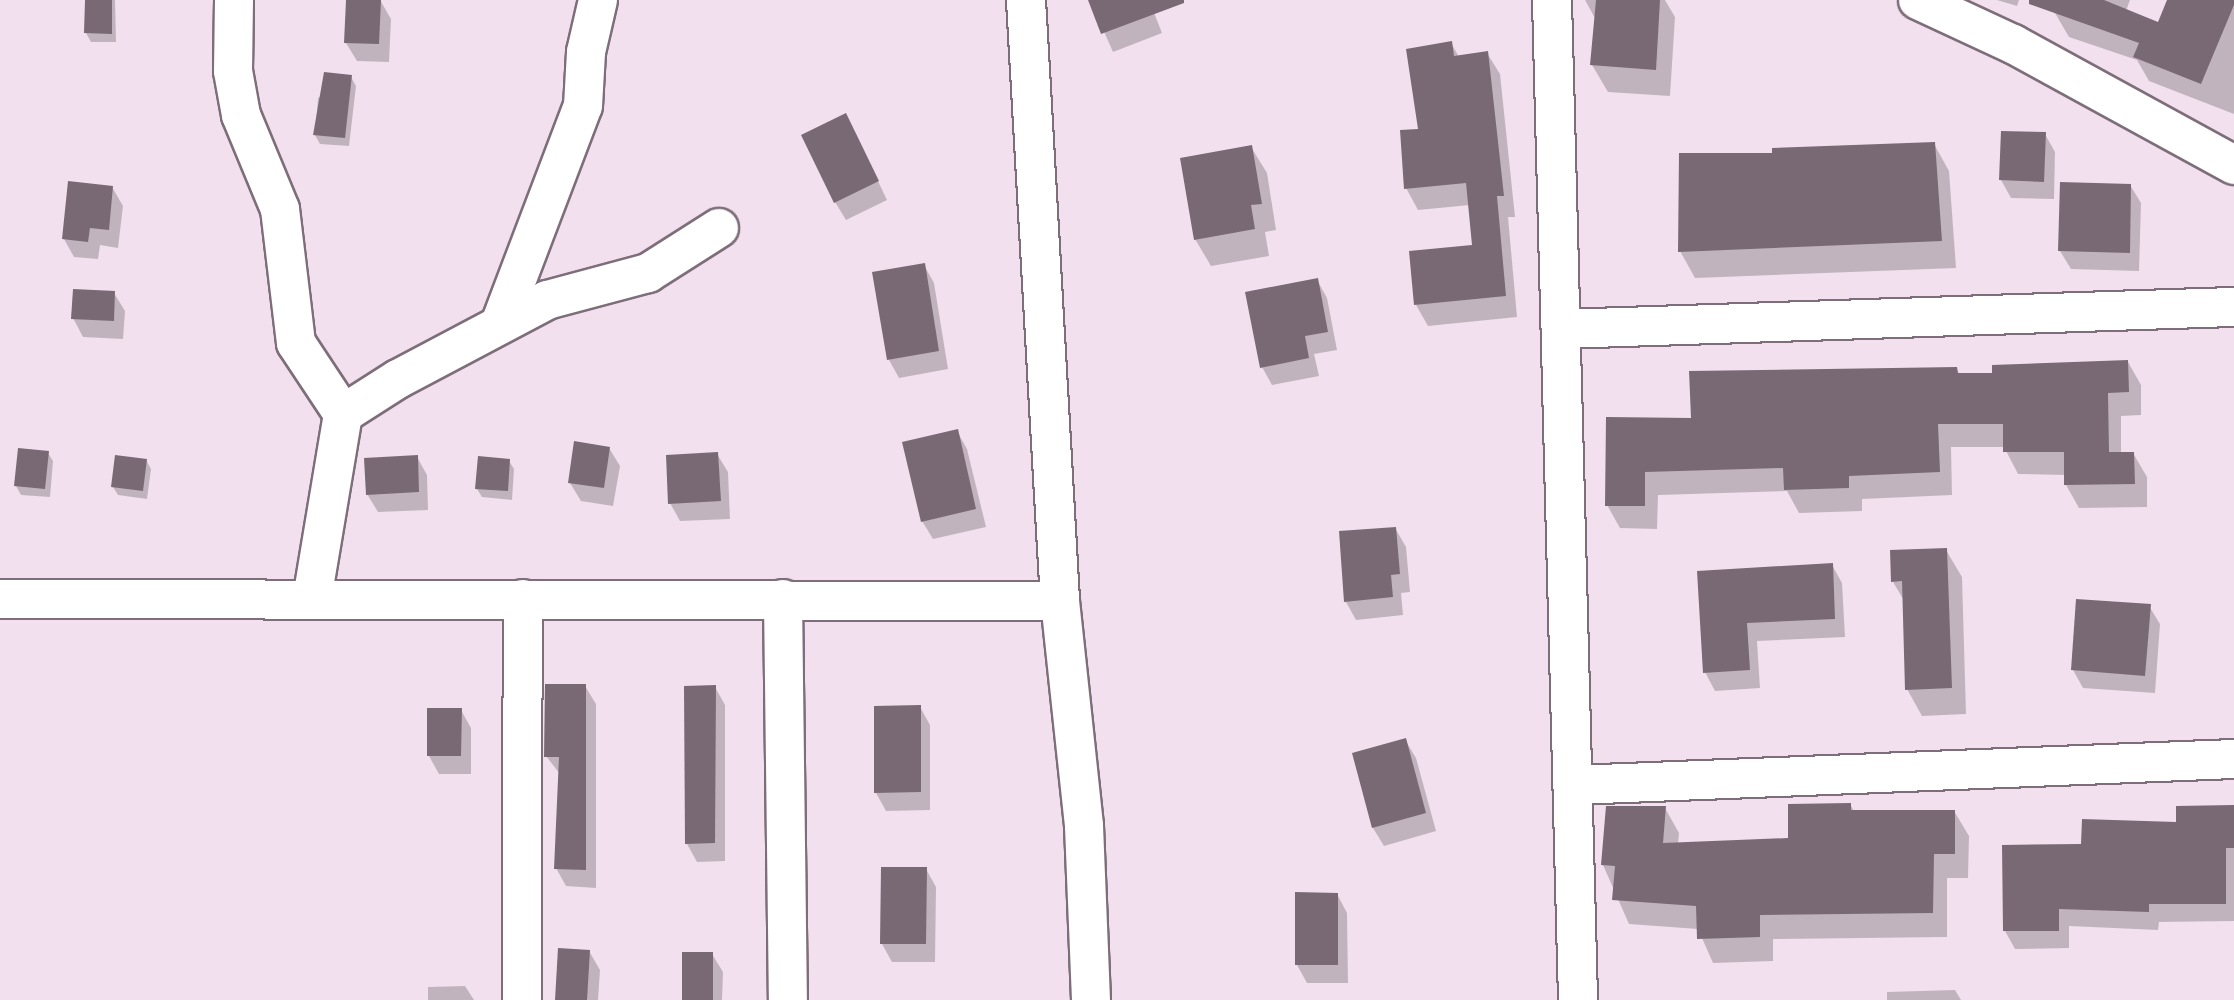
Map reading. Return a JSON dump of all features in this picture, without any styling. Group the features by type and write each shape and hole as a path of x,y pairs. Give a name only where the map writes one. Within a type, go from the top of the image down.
{"street":[{"path":"234,0 233,71 242,115 280,209 296,343 343,414 312,599"},
{"path":"500,324 583,106 586,52 598,0"},
{"path":"1026,0 1060,601 1084,826 1091,1000"},
{"path":"1552,0 1578,1000"},
{"path":"1918,0 2013,44 2234,165"},
{"path":"343,414 547,300 648,273 719,228"},
{"path":"1562,329 2234,307"},
{"path":"0,599 1060,601"},
{"path":"522,1000 523,599"},
{"path":"783,599 788,1000"},
{"path":"1574,785 2234,759"}],"building":[{"path":"85,0 112,0 112,34 84,33"},
{"path":"346,0 381,0 379,44 344,43"},
{"path":"1088,0 1184,0 1184,3 1101,34"},
{"path":"1596,0 1660,0 1656,70 1590,65"},
{"path":"2029,0 2104,0 2158,22 2167,0 2234,0 2234,5 2201,84 2133,57 2139,43 2029,4"},
{"path":"1452,41 1454,56 1488,51 1504,196 1497,196 1506,296 1414,305 1409,251 1472,245 1466,183 1404,189 1400,130 1418,129 1406,49"},
{"path":"324,72 352,75 345,138 313,135"},
{"path":"846,113 879,181 834,203 801,135"},
{"path":"2001,131 2046,132 2044,182 1999,180"},
{"path":"1935,142 1942,241 1678,252 1679,153 1772,153 1772,148"},
{"path":"1252,145 1262,204 1251,205 1255,229 1194,240 1180,158"},
{"path":"68,181 113,186 109,230 90,228 88,242 62,239"},
{"path":"2060,182 2131,184 2130,253 2058,251"},
{"path":"925,263 939,351 887,360 872,272"},
{"path":"1318,278 1328,332 1305,336 1309,358 1260,368 1245,292"},
{"path":"73,289 115,291 114,321 71,319"},
{"path":"2128,360 2129,392 2108,393 2109,452 2134,452 2135,484 2064,485 2064,452 2003,452 2003,424 1938,424 1940,472 1849,476 1849,488 1784,490 1783,468 1645,472 1645,506 1605,506 1606,417 1691,418 1689,371 1957,367 1958,373 1992,373 1992,365"},
{"path":"958,429 976,509 921,522 902,442"},
{"path":"574,441 610,447 604,488 568,483"},
{"path":"18,448 49,451 45,489 14,486"},
{"path":"718,452 721,501 668,504 666,455"},
{"path":"115,455 147,459 143,491 111,487"},
{"path":"418,455 419,492 366,495 364,458"},
{"path":"478,456 510,459 508,491 475,489"},
{"path":"1396,527 1400,574 1391,575 1393,597 1344,602 1339,531"},
{"path":"1947,548 1952,688 1905,690 1902,581 1891,582 1890,550"},
{"path":"1833,563 1835,619 1747,623 1750,670 1703,673 1697,571"},
{"path":"2076,599 2151,604 2145,676 2071,670"},
{"path":"545,684 586,684 586,870 554,869 559,757 544,757"},
{"path":"716,685 715,843 685,844 684,686"},
{"path":"921,705 921,792 874,793 874,706"},
{"path":"427,708 462,708 461,756 427,756"},
{"path":"1406,738 1426,813 1372,828 1352,753"},
{"path":"1851,803 1851,810 1955,810 1955,854 1934,854 1933,913 1760,915 1760,937 1697,939 1696,906 1612,900 1615,866 1601,865 1606,806 1666,806 1663,843 1788,838 1788,804"},
{"path":"2234,805 2234,848 2226,848 2226,904 2149,904 2149,912 2059,909 2059,931 2003,931 2002,845 2081,844 2082,819 2176,822 2176,806"},
{"path":"881,867 927,867 926,944 880,944"},
{"path":"1295,892 1338,893 1338,965 1295,965"},
{"path":"558,948 590,950 587,1000 555,1000"},
{"path":"682,952 713,952 713,1000 682,1000"}]}
